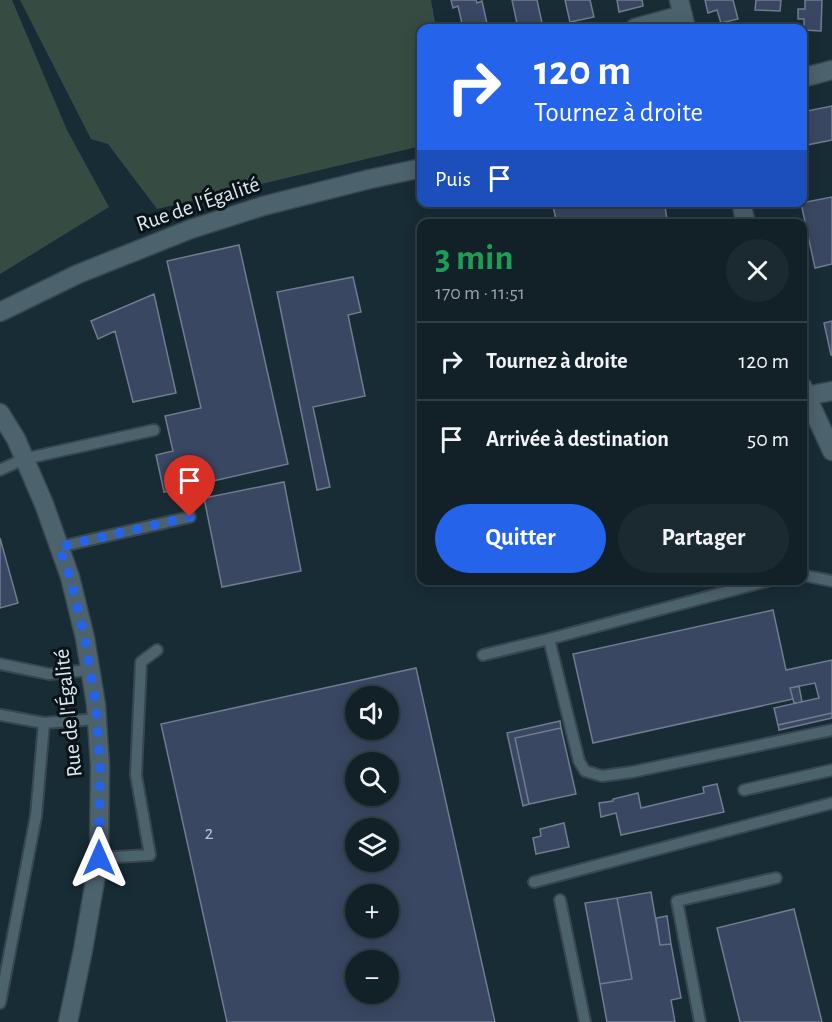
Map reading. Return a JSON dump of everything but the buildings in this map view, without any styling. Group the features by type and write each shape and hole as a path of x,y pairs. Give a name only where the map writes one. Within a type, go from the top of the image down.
{"street":[{"path":"650,24 683,15"},
{"path":"807,77 832,70"},
{"name":"Rue de l'Égalité","path":"0,312 78,274 191,230 263,206 417,169"},
{"path":"807,391 832,392"},
{"name":"Rue de l'Égalité","path":"0,413 16,439 44,504 73,587 85,638 96,705 100,766 99,858 68,1022"},
{"path":"809,417 832,451"}],"lane":[{"path":"0,470 24,459 154,430"},
{"path":"59,547 190,517"},
{"path":"807,576 832,581"},
{"path":"483,655 752,585"},
{"path":"549,639 579,761 585,771 602,776 632,772 832,730"},
{"path":"99,858 150,855 136,775 141,662 157,650"},
{"path":"0,664 49,674 90,670"},
{"path":"0,715 44,723 97,719"},
{"path":"0,1003 36,816 44,723"},
{"path":"744,790 832,770"},
{"path":"534,882 832,803"},
{"path":"700,1022 677,901 776,878"},
{"path":"560,900 585,1022"}],"green space":[{"path":"0,0 12,0 67,130 109,207 0,274"},
{"path":"20,0 431,0 435,24 417,24 417,147 157,209 108,144 91,139"}],"route":[{"path":"99,858 100,766 96,705 85,638 70,577 59,547 190,517"}]}
